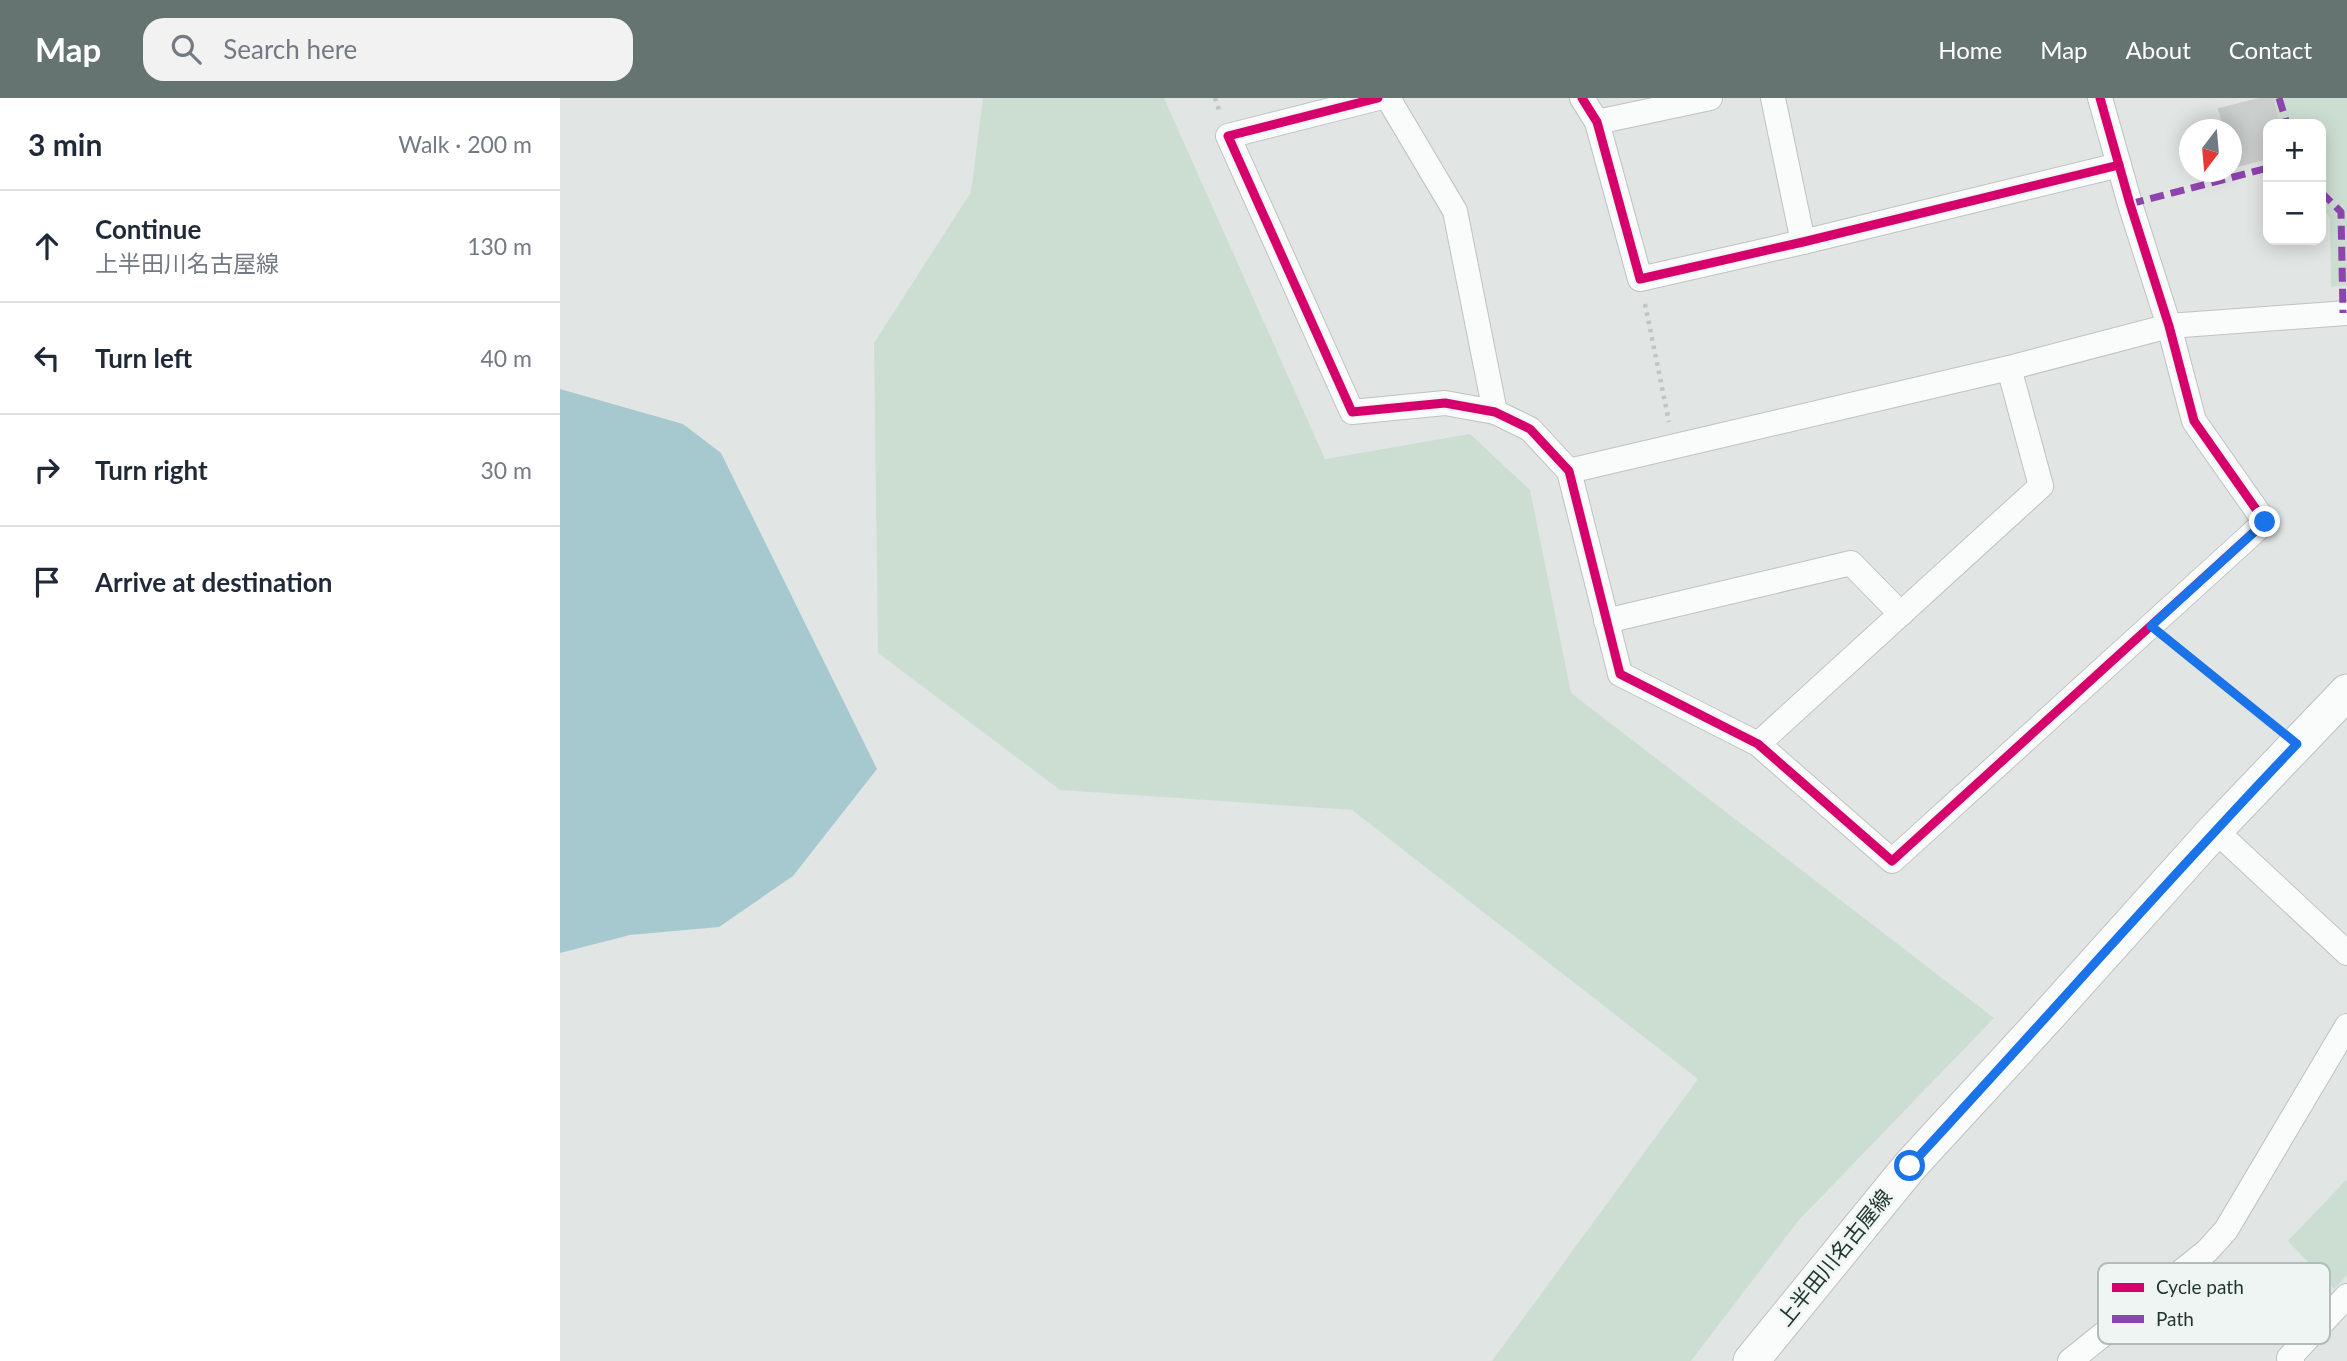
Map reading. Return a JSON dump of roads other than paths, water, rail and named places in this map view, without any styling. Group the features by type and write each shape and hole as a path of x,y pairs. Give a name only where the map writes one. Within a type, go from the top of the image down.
{"main road":[{"name":"上半田川名古屋線","path":"1751,1361 1910,1166 2215,830 2347,692"}],"street":[{"path":"1378,98 1228,136 1352,412 1445,403 1495,412 1530,429 1569,471 1620,674 1758,744 1892,861 2265,522 2194,421 2169,326 2100,98"},
{"path":"1388,98 1455,211 1495,412"},
{"path":"1582,98 1597,122 1640,279 2119,165"},
{"path":"1597,122 1710,98"},
{"path":"1773,98 1804,242"},
{"path":"1569,471 2009,368 2169,326 2347,313"},
{"path":"1758,744 2041,486 2009,368"},
{"path":"1606,621 1851,563 1901,614"},
{"path":"2215,830 2347,953"},
{"path":"2192,1263 2226,1230 2347,1026"},
{"path":"2330,1314 2347,1296"},
{"path":"2070,1361 2098,1339"},
{"path":"2291,1361 2289,1358 2302,1344"}],"water":[{"path":"560,389 683,424 721,453 877,769 793,876 719,927 630,935 560,953"}]}
